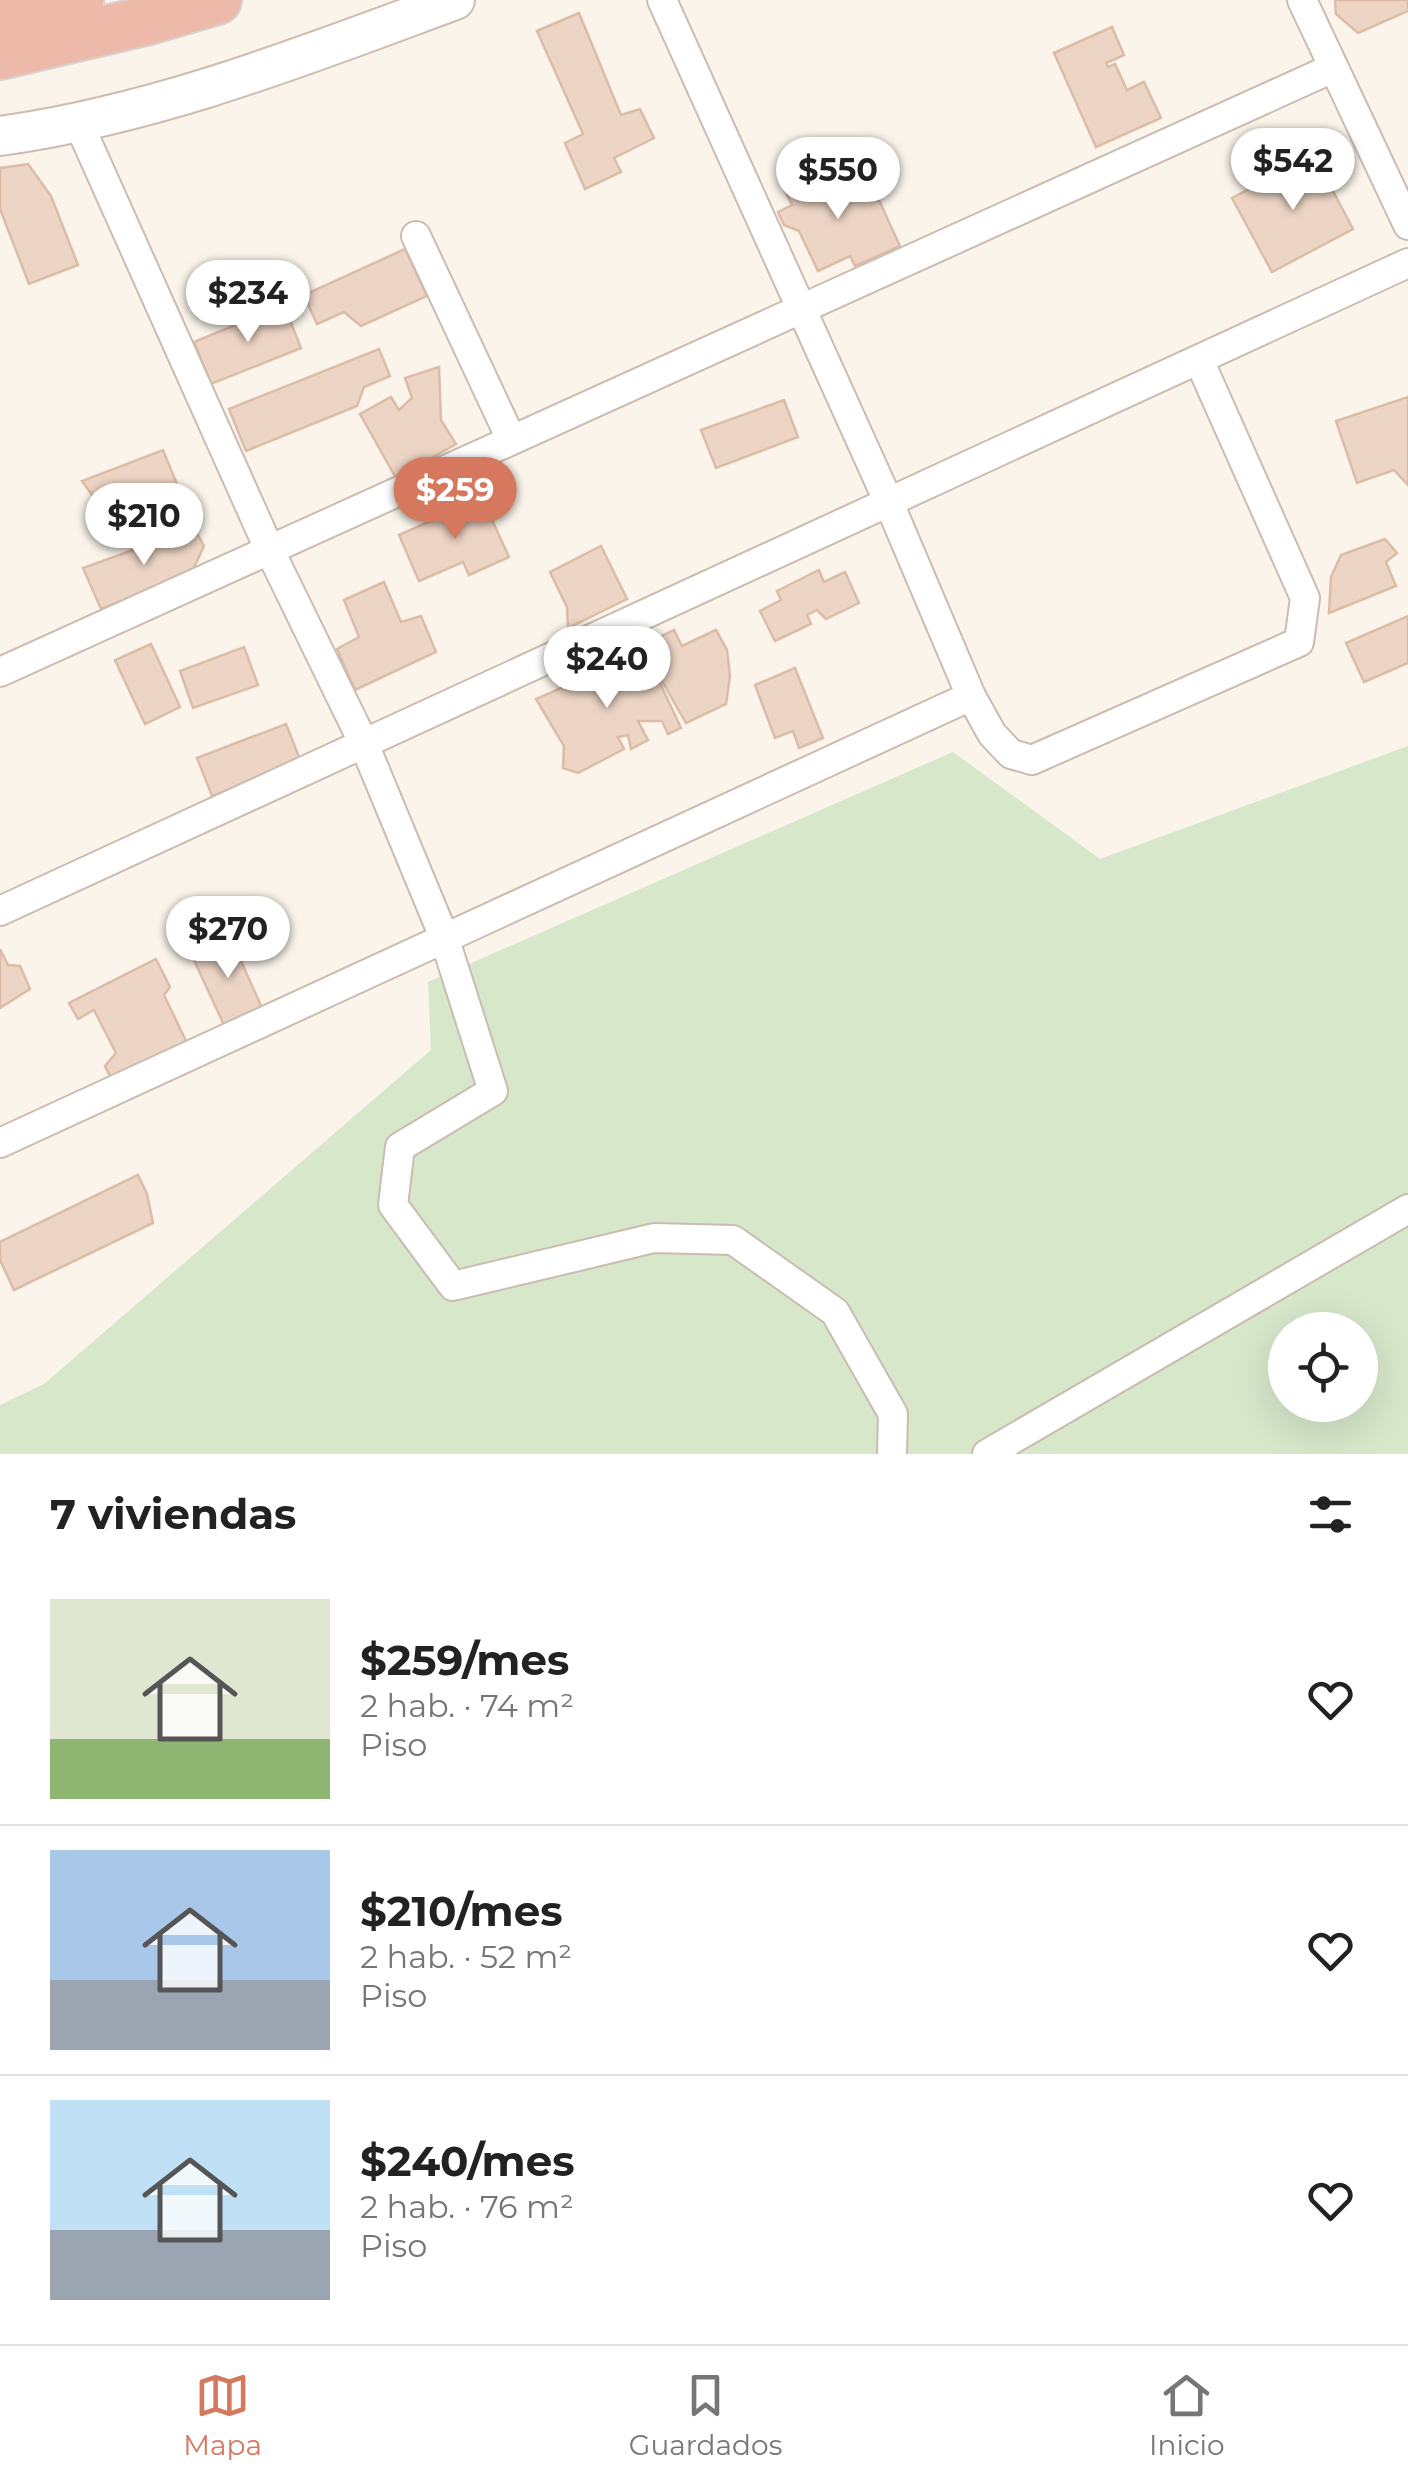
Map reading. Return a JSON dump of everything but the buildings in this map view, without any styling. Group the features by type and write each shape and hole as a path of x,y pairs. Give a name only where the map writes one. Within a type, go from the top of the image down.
{"highway":[{"path":"0,18 79,0"},
{"path":"0,55 145,22 217,0"}],"street":[{"path":"0,136 78,122 268,70 455,0"},
{"path":"662,0 889,503 971,696 992,734 1011,754 1032,760 1298,642 1304,624 1305,598 1200,360"},
{"path":"1302,0 1408,226"},
{"path":"0,672 1333,68"},
{"path":"78,122 270,551 364,744 444,937 493,1091 400,1147 392,1206 453,1286 654,1238 734,1240 835,1312 893,1414 892,1454"},
{"path":"416,236 511,439"},
{"path":"0,911 1408,263"},
{"path":"0,1143 971,696"},
{"path":"987,1454 1408,1209"}],"green space":[{"path":"1408,746 1408,1454 0,1454 0,1405 44,1384 431,1050 428,982 953,752 1100,859"}]}
